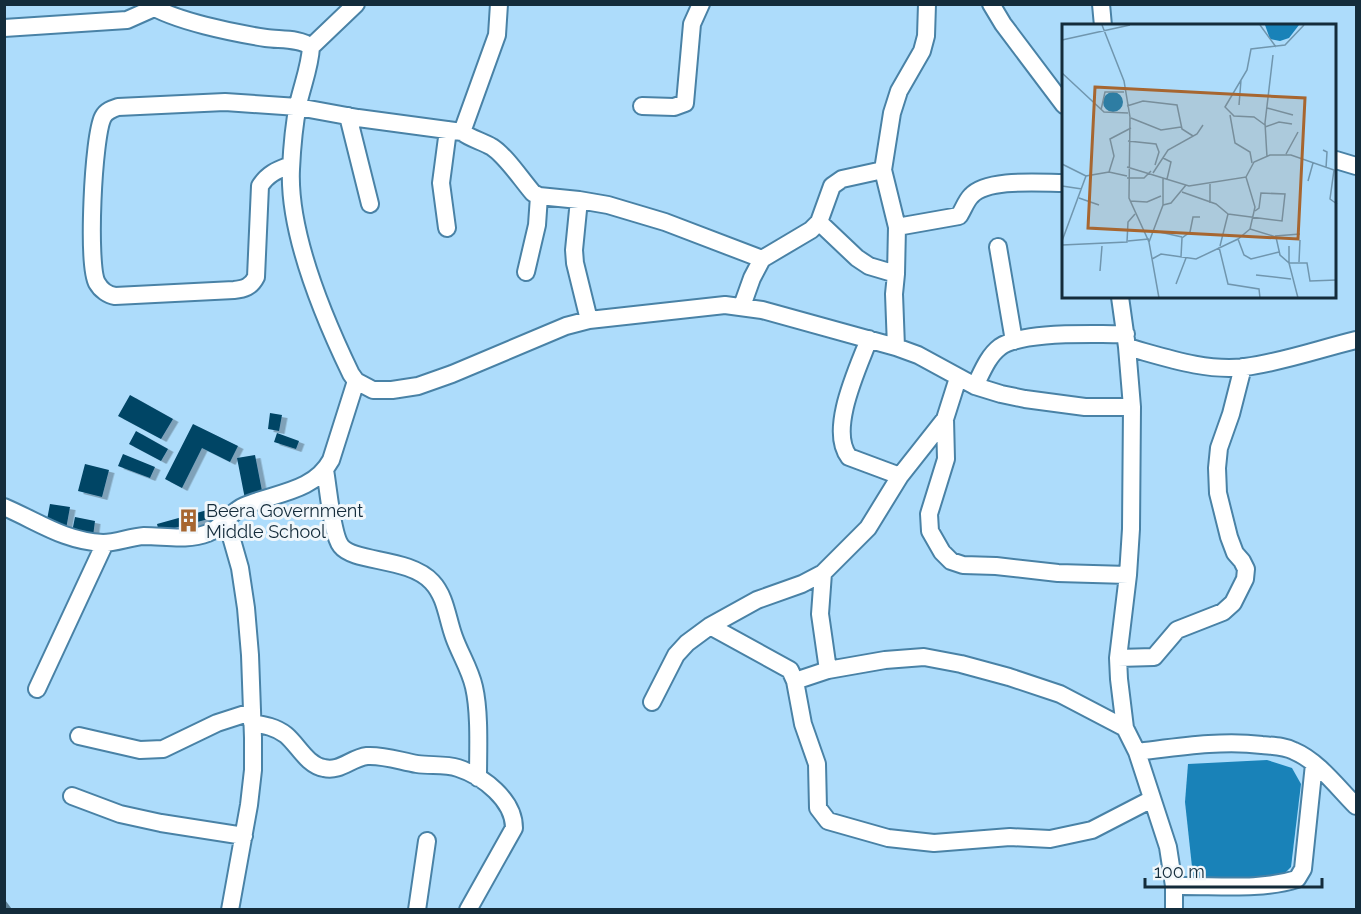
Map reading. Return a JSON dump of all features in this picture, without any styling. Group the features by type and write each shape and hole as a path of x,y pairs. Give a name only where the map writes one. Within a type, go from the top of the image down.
{"street":[{"path":"356,4 311,47 311,58 298,107 291,165 291,192 303,257 342,355 356,381 373,390 418,386 566,326 589,320 725,305 742,306 896,347 918,355 975,386 1024,399 1085,407 1132,407"},
{"path":"447,228 441,183 455,131 496,35 499,4"},
{"path":"642,106 674,107 684,103 692,24 701,4"},
{"path":"896,347 894,294 897,227 883,170 892,113 899,91 922,51 926,36 927,4"},
{"path":"991,4 1003,24 1062,102"},
{"path":"1101,4 1103,24"},
{"path":"4,28 127,20 151,6 198,24 265,38 306,43 311,47"},
{"path":"291,165 265,177 260,186 256,277 253,284 234,290 115,296 103,290 97,283 92,263 92,214 98,138 104,114 118,107 225,102 298,107 348,117 455,131 499,152 533,193 539,196 608,205 665,222 762,260"},
{"path":"348,117 370,204"},
{"path":"1337,161 1356,166"},
{"path":"742,306 752,278 762,260 811,230 819,222 832,186 842,179 883,170"},
{"path":"897,227 959,216 970,197 976,191 988,187 1007,183 1062,183"},
{"path":"526,272 537,225 539,196"},
{"path":"579,200 574,250 575,263 589,320"},
{"path":"819,222 857,258 869,266 896,274"},
{"path":"998,247 1014,341"},
{"path":"1120,298 1132,407 1128,575 1118,658 1125,728 1137,752 1168,847 1174,886 1174,909"},
{"path":"975,386 994,352 1002,345 1014,341 1052,336 1126,341 1189,363 1243,367 1289,358 1356,340"},
{"path":"869,339 843,409 845,452 849,457 900,476"},
{"path":"1118,658 1154,657 1176,630 1223,612 1233,603 1245,579 1246,569 1235,553 1229,537 1218,493 1217,468 1219,448 1231,414 1243,367"},
{"path":"958,378 945,419 946,459 929,514 930,531 942,552 951,561 963,565 1058,573 1128,575"},
{"path":"4,507 27,516 48,530 73,539 105,543 141,536 184,538 206,534 217,530 226,519 243,507 297,489 325,470 331,460 356,381"},
{"path":"652,702 676,655 687,643 710,626 757,600 802,584 823,573 868,528 900,476 945,419"},
{"path":"325,470 340,546 350,553 409,566 432,581 442,596 454,636 475,688 478,778"},
{"path":"226,519 240,568 246,608 250,655 253,770 244,836 230,909"},
{"path":"37,689 105,543"},
{"path":"823,573 820,614 828,670"},
{"path":"710,626 790,670 795,681 803,724 817,764 818,808 828,821 888,838 934,843 1010,837 1050,839 1092,830 1152,800"},
{"path":"795,681 828,670 885,660 924,657 1009,676 1060,694 1125,728"},
{"path":"79,736 140,750 163,749 217,723 252,717 287,735 312,762 326,769 338,768 366,756 381,756 434,767 457,768 492,787 512,813 514,828 468,909"},
{"path":"1137,752 1208,743 1234,742 1277,746 1294,751 1314,764 1356,806"},
{"path":"1174,886 1282,884 1297,879 1303,869 1314,764"},
{"path":"72,796 120,814 161,824 244,836"},
{"path":"417,909 427,841"}],"water":[{"path":"1267,760 1292,768 1301,784 1291,867 1281,877 1217,881 1193,876 1185,802 1188,764"}],"building":[{"path":"130,395 173,419 161,439 118,416"},
{"path":"270,413 282,415 279,431 268,429"},
{"path":"193,424 238,446 230,462 202,448 182,488 165,479"},
{"path":"136,431 168,449 161,461 129,444"},
{"path":"277,433 299,441 296,449 274,442"},
{"path":"123,454 155,467 150,478 118,466"},
{"path":"255,455 263,496 245,499 237,458"},
{"path":"85,464 109,470 102,497 78,491"},
{"path":"50,504 70,507 66,529 46,525"},
{"name":"Beera Government Middle School","path":"218,507 220,516 159,532 157,524"},
{"path":"75,517 95,521 93,536 72,532"}],"railway":[{"path":"4,902 10,910"}],"place":[{"name":"Beera Government Middle School","path":"188,520"}]}
